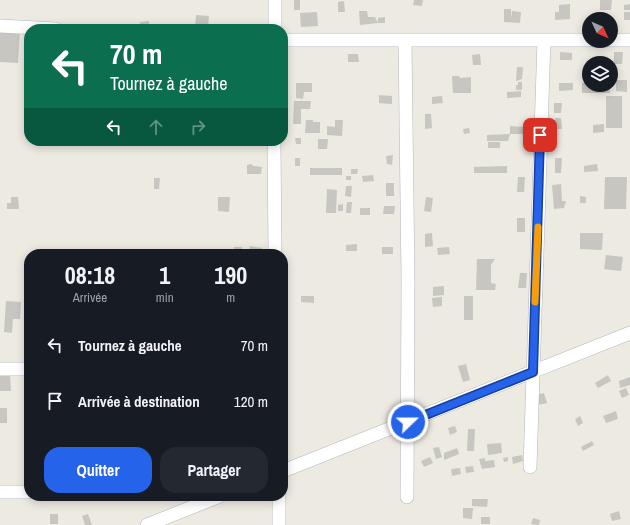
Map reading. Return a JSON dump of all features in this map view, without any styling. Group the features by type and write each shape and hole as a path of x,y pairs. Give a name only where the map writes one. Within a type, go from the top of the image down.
{"street":[{"path":"275,0 275,24"},
{"path":"0,26 24,27"},
{"path":"288,40 582,40"},
{"path":"405,40 408,280 408,497"},
{"path":"530,467 544,40"},
{"path":"618,40 630,40"},
{"path":"274,146 275,249"},
{"path":"288,469 630,333"},
{"path":"0,369 24,369"},
{"path":"0,492 24,492"},
{"path":"147,525 207,501"},
{"path":"278,501 279,525"}],"building":[{"path":"294,0 300,0 300,10 294,10"},
{"path":"414,0 423,0 422,6 413,5"},
{"path":"600,0 612,0 611,10 600,10"},
{"path":"344,1 345,12 338,12 338,2"},
{"path":"570,4 570,19 555,20 555,12 559,12 559,5"},
{"path":"630,4 630,10 624,10 624,5"},
{"path":"504,9 511,9 511,19 512,11 521,12 520,23 504,22"},
{"path":"359,11 367,11 368,17 375,17 378,23 360,25"},
{"path":"317,12 318,26 301,27 300,13"},
{"path":"624,12 630,12 630,20 624,20"},
{"path":"196,15 209,16 208,24 195,24"},
{"path":"385,17 385,23 378,23 378,18"},
{"path":"149,21 149,24 140,24 140,22"},
{"path":"0,30 20,31 18,63 0,62"},
{"path":"560,52 572,53 572,60 560,60"},
{"path":"614,52 623,52 622,64 618,64 618,56 614,56"},
{"path":"348,54 358,54 359,62 348,62"},
{"path":"480,54 481,65 473,65 472,55"},
{"path":"517,67 523,67 522,79 516,81"},
{"path":"452,76 459,76 460,78 471,77 471,93 453,93"},
{"path":"618,80 627,80 627,92 618,91"},
{"path":"518,82 522,82 522,90 516,90 516,85 518,85"},
{"path":"296,83 312,83 312,92 304,92 303,99 296,98"},
{"path":"559,83 573,83 573,90 559,91"},
{"path":"521,91 521,97 507,98 507,92"},
{"path":"582,92 610,92 610,93"},
{"path":"379,95 392,96 392,104 379,103"},
{"path":"442,96 443,103 432,104 432,97"},
{"path":"606,96 622,96 622,128 606,128"},
{"path":"294,101 311,101 310,109 301,109 301,124 293,124"},
{"path":"554,103 562,103 561,113 554,113"},
{"path":"425,114 431,114 432,128 425,129"},
{"path":"555,118 561,118 562,129 556,129"},
{"path":"306,120 320,122 320,133 305,133"},
{"path":"335,120 343,120 342,136 327,135 327,126 335,127"},
{"path":"604,124 604,132 593,133 593,125"},
{"path":"510,126 523,127 523,134 510,134"},
{"path":"469,128 470,133 464,134 463,129"},
{"path":"510,134 508,141 487,141 487,135"},
{"path":"295,138 301,138 301,144 296,144"},
{"path":"318,139 328,139 327,149 318,149"},
{"path":"488,142 500,142 500,148 488,148"},
{"path":"393,155 392,165 387,164 386,156"},
{"path":"295,158 300,158 300,166 295,166"},
{"path":"555,158 562,158 561,173 555,173"},
{"path":"252,164 253,166 262,167 261,174 247,174 247,165"},
{"path":"597,164 598,171 584,172 584,166"},
{"path":"507,166 507,173 474,173 474,167"},
{"path":"310,168 342,168 342,175 310,175"},
{"path":"351,169 358,169 357,174 351,174"},
{"path":"373,175 374,181 363,182 362,176"},
{"path":"346,176 351,176 351,180 346,180"},
{"path":"518,177 525,177 524,192 517,192"},
{"path":"605,177 627,177 626,209 604,209"},
{"path":"154,178 160,178 159,189 154,189"},
{"path":"386,183 394,183 394,196 386,196"},
{"path":"561,184 562,201 566,201 564,208 554,209 552,185"},
{"path":"346,186 352,186 351,197 345,196"},
{"path":"327,189 337,190 336,213 326,213"},
{"path":"580,196 586,197 586,203 580,203"},
{"path":"11,197 18,197 19,209 7,209 7,203 11,203"},
{"path":"218,197 230,197 229,212 218,211"},
{"path":"426,197 433,198 431,212 424,211"},
{"path":"347,202 352,202 351,213 346,213"},
{"path":"343,204 343,211 338,211 338,205"},
{"path":"384,206 395,206 394,214 383,214"},
{"path":"360,208 370,208 370,215 360,215"},
{"path":"517,218 525,218 525,232 517,232"},
{"path":"432,233 433,246 425,247 425,234"},
{"path":"580,233 603,233 602,250 580,249"},
{"path":"357,244 357,251 346,251 346,245"},
{"path":"250,246 262,248 262,249 250,249"},
{"path":"234,247 242,247 242,249 234,249"},
{"path":"382,247 393,247 393,254 382,254"},
{"path":"449,247 450,254 438,255 437,248"},
{"path":"606,255 623,257 621,271 604,269"},
{"path":"477,259 495,259 491,265 491,283 496,284 495,290 476,290"},
{"path":"520,273 527,273 526,288 518,288"},
{"path":"444,286 444,295 433,296 433,287"},
{"path":"301,296 314,296 314,303 301,302"},
{"path":"464,296 473,296 473,320 464,320"},
{"path":"442,297 442,306 433,307 432,298"},
{"path":"6,301 21,302 20,319 13,319 12,333 4,332"},
{"path":"466,364 470,380 463,382 458,366"},
{"path":"0,374 10,374 11,391 0,391"},
{"path":"608,375 611,381 598,388 595,383"},
{"path":"630,377 630,385 620,388 619,381"},
{"path":"626,388 629,395 622,398 619,391"},
{"path":"544,393 547,403 538,405 535,395"},
{"path":"0,408 7,408 7,423 0,423"},
{"path":"616,411 618,419 606,423 603,416"},
{"path":"580,416 583,423 578,426 575,419"},
{"path":"455,426 457,432 450,435 448,428"},
{"path":"468,429 475,429 474,451 467,451"},
{"path":"592,441 594,445 583,451 581,447"},
{"path":"501,443 502,453 488,455 487,444"},
{"path":"439,447 442,457 436,459 433,448"},
{"path":"457,448 459,454 444,460 444,453"},
{"path":"522,455 523,461 513,464 512,457"},
{"path":"430,457 433,463 424,467 421,461"},
{"path":"508,457 508,461 504,462 503,458"},
{"path":"485,458 485,461 494,460 495,467 482,469 479,459"},
{"path":"473,466 474,472 466,473 465,467"},
{"path":"460,468 461,474 452,476 451,469"},
{"path":"472,499 488,499 487,507 472,506"},
{"path":"463,508 473,508 472,519 463,518"},
{"path":"619,511 621,519 612,521 610,514"},
{"path":"50,514 58,514 58,524 50,524"},
{"path":"88,514 92,525 85,525 82,516"},
{"path":"481,517 490,517 490,524 481,524"},
{"path":"533,518 540,520 539,525 531,524"}],"slow traffic":[{"path":"535,302 538,227"}],"route":[{"path":"408,422 533,372 540,135"}]}
